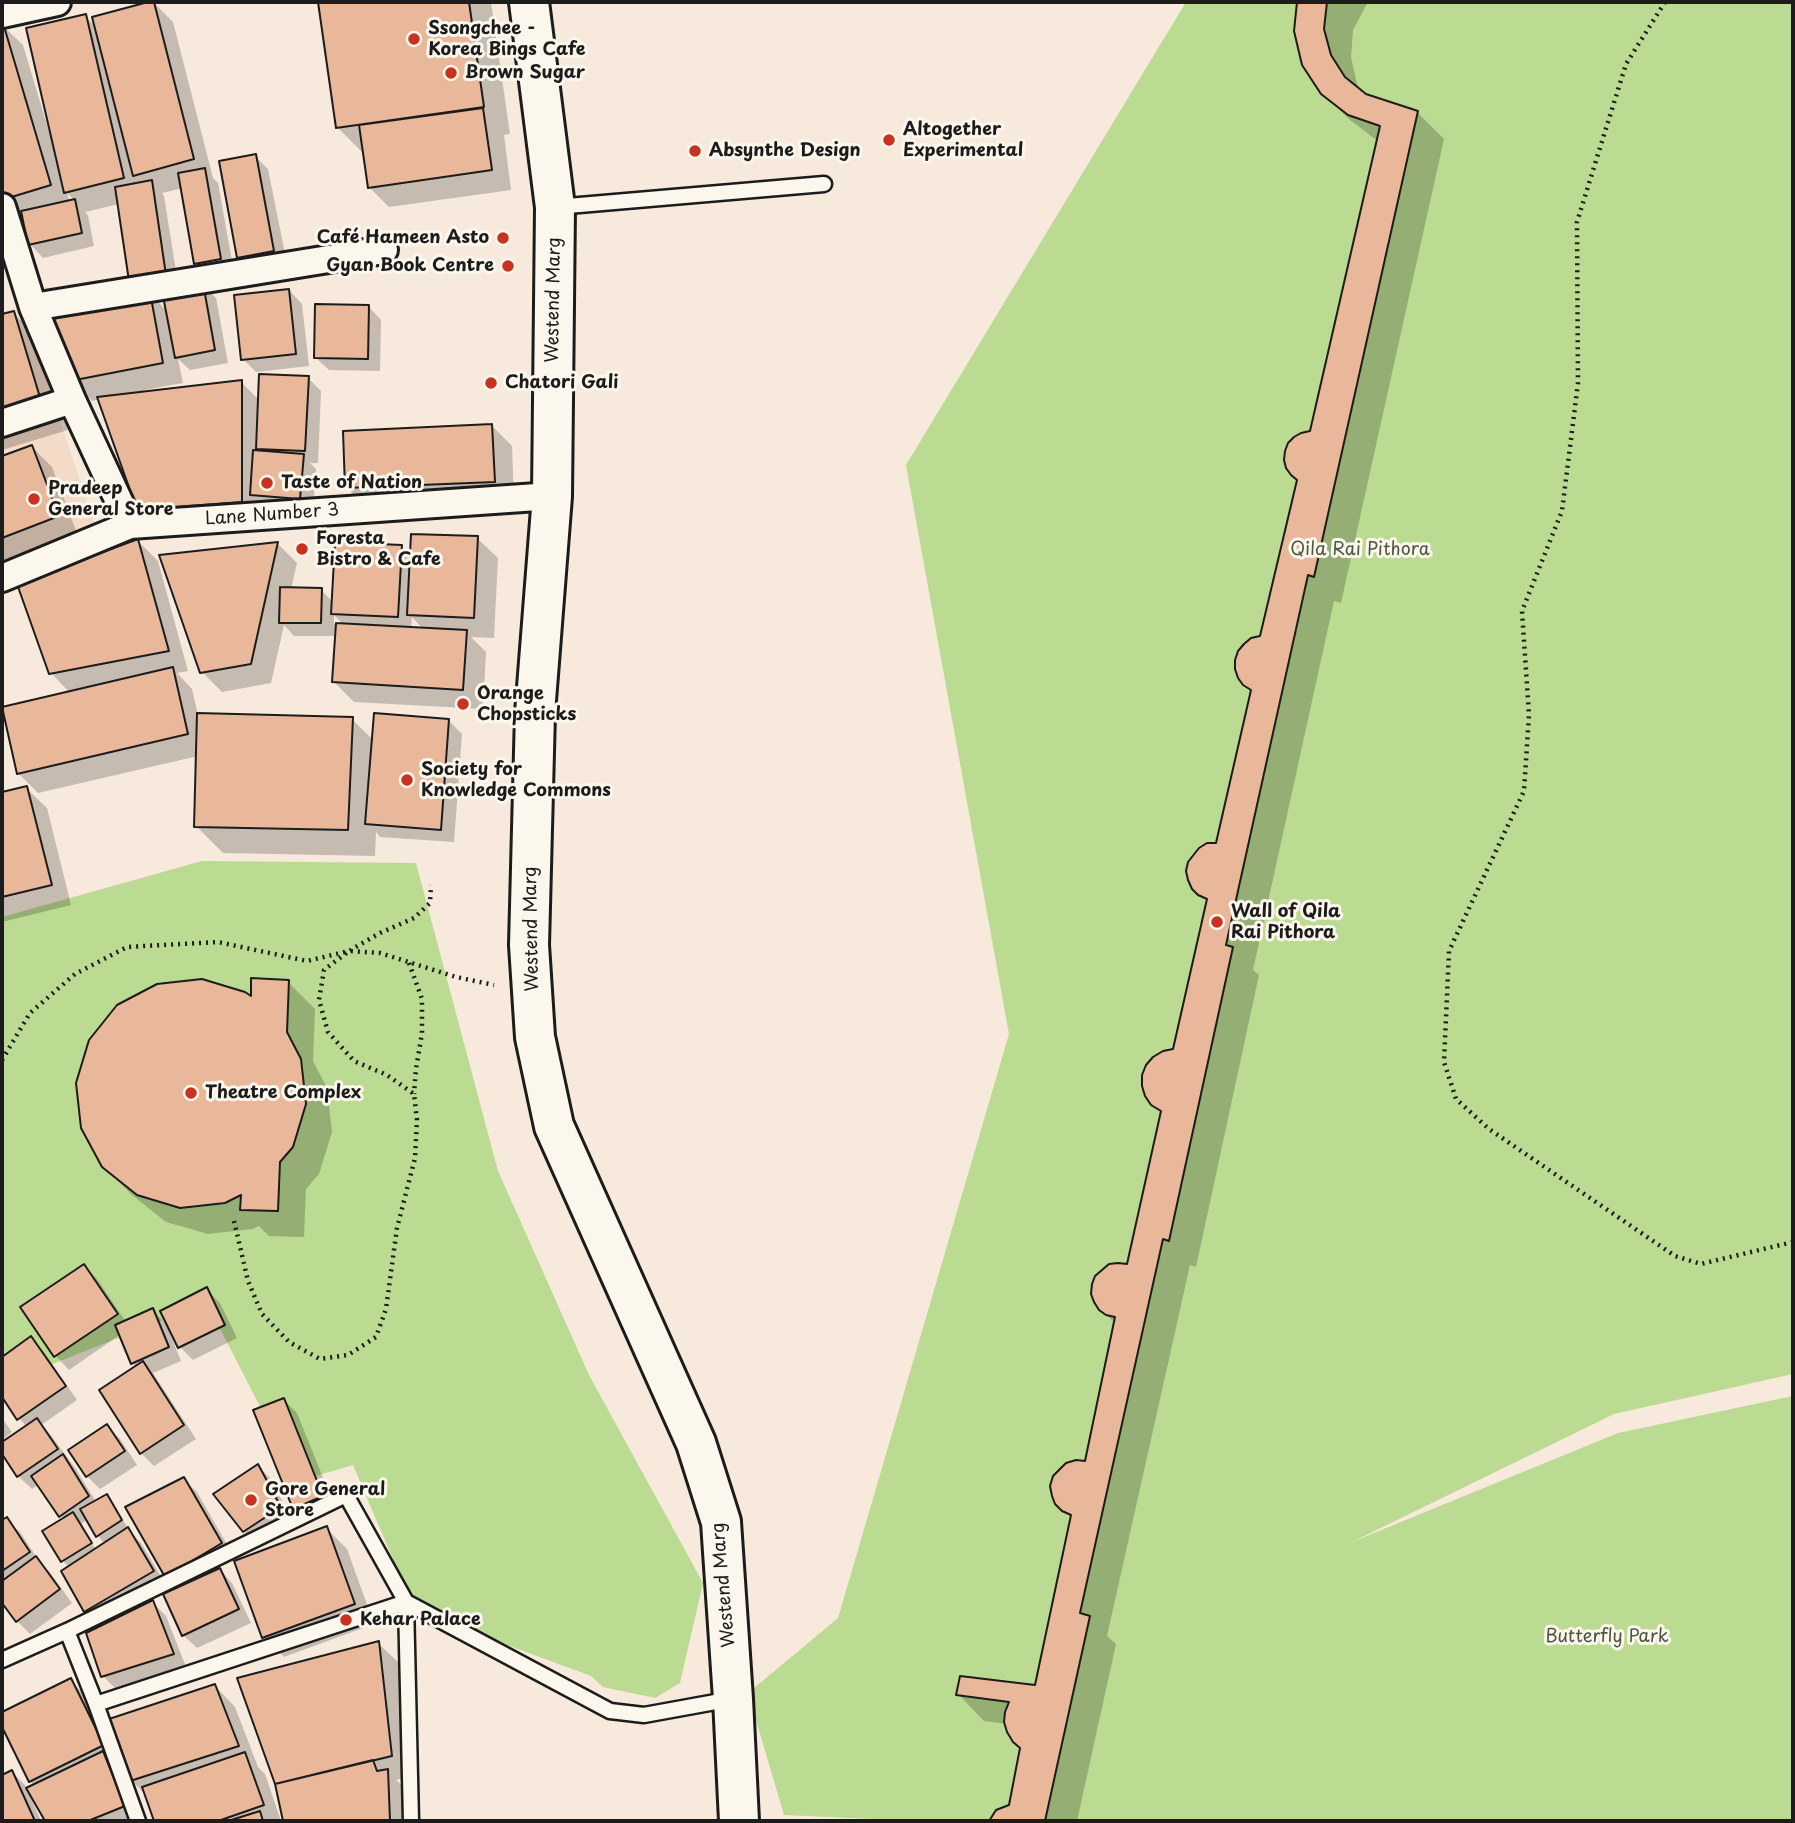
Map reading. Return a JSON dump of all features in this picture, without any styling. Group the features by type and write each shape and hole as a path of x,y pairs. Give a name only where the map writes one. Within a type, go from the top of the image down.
{"street":[{"path":"2,14 57,2"},
{"name":"Westend Marg","path":"529,2 555,208 552,496 535,713 529,946 535,1037 554,1126 696,1443 721,1522 739,1821"},
{"path":"2,207 33,307 72,400 130,525"},
{"path":"33,307 384,250"},
{"path":"2,423 72,400"},
{"name":"Lane Number 3","path":"2,579 130,525 552,496"}],"lane":[{"path":"555,208 824,184"},
{"path":"2,1660 67,1632 346,1495 405,1602 411,1821"},
{"path":"96,1704 405,1602 610,1711 644,1715 733,1699"},
{"path":"67,1632 138,1821"}],"path":[{"path":"1665,2 1626,64 1577,222 1578,383 1562,511 1521,611 1529,715 1524,791 1450,951 1444,1062 1456,1099 1489,1129 1675,1256 1701,1264 1793,1242"},
{"path":"414,1094 387,1075 354,1061 328,1032 319,1000 324,971 349,951 414,918 430,903 431,886"},
{"path":"2,1060 30,1013 75,974 127,947 218,942 307,961 349,951 380,953 456,977 532,993"},
{"path":"234,1221 248,1281 262,1314 289,1342 320,1359 348,1355 376,1336 386,1309 397,1228 415,1158 417,1120 414,1094 422,1033 422,999 408,962"}],"shaded area":[{"path":"22,307 97,531 2,572 2,312"}],"green space":[{"name":"Qila Rai Pithora","path":"1186,2 1793,2 1793,1374 1614,1414 1352,1542 1618,1433 1793,1396 1793,1821 920,1821 784,1815 748,1693 838,1618 1009,1034 906,465"},
{"path":"202,861 416,863 498,1171 589,1375 703,1583 680,1683 655,1698 603,1687 591,1676 415,1611 353,1465 298,1481 207,1303 2,1384 2,917"}],"building":[{"path":"154,2 194,159 133,176 92,17"},
{"path":"318,2 469,2 484,107 336,128"},
{"name":"Wall of Qila Rai Pithora","path":"1297,2 1327,2 1324,29 1331,55 1345,77 1366,94 1418,111 1314,577 1308,575 1226,945 1233,947 1169,1241 1163,1239 1080,1613 1090,1616 1045,1821 989,1821 996,1810 1009,1805 1020,1748 1013,1742 1004,1722 1009,1702 956,1695 960,1676 1035,1685 1071,1515 1055,1504 1050,1486 1053,1476 1066,1463 1085,1461 1115,1317 1099,1310 1091,1294 1092,1284 1095,1276 1109,1264 1127,1264 1161,1111 1151,1105 1145,1096 1142,1075 1153,1057 1173,1049 1207,899 1192,889 1186,871 1188,862 1199,848 1207,843 1216,843 1251,690 1238,678 1235,660 1244,644 1251,638 1260,636 1297,480 1286,468 1285,451 1294,437 1310,431 1380,126 1348,115 1321,94 1302,65 1294,31"},
{"path":"86,14 124,178 64,193 26,28"},
{"path":"2,23 51,185 5,199 2,189"},
{"path":"483,108 492,170 368,188 359,125"},
{"path":"256,154 274,251 237,258 219,161"},
{"path":"205,168 221,259 194,264 178,173"},
{"path":"152,180 166,275 129,281 115,187"},
{"path":"75,199 82,233 28,245 21,211"},
{"path":"203,283 215,350 175,358 162,291"},
{"path":"289,289 296,354 241,360 234,295"},
{"path":"150,292 163,363 70,381 51,318"},
{"path":"315,304 369,305 368,359 314,358"},
{"path":"14,311 42,404 2,416 2,314"},
{"path":"259,374 309,376 305,451 256,449"},
{"path":"242,380 242,502 137,510 97,397"},
{"path":"492,424 495,482 345,488 343,431"},
{"path":"32,445 59,516 2,538 2,456"},
{"path":"253,450 304,454 300,499 250,495"},
{"path":"411,534 478,536 474,618 407,615"},
{"path":"138,539 169,651 49,674 17,584"},
{"path":"278,542 251,664 200,673 159,555"},
{"path":"335,542 402,545 398,617 331,614"},
{"path":"280,587 322,588 321,623 279,623"},
{"path":"336,623 467,630 463,690 332,682"},
{"path":"173,667 188,734 17,774 2,707"},
{"path":"197,713 353,717 348,830 194,827"},
{"name":"Society for Knowledge Commons","path":"374,713 449,719 441,830 365,824"},
{"path":"27,786 52,885 2,897 2,792"},
{"name":"Theatre Complex","path":"251,978 289,980 287,1032 301,1059 306,1104 293,1147 280,1162 278,1211 240,1210 241,1195 225,1203 180,1208 137,1195 102,1167 81,1128 76,1083 89,1040 117,1005 157,984 202,979 251,996"},
{"path":"84,1264 118,1314 54,1357 20,1307"},
{"path":"207,1287 225,1325 178,1348 160,1311"},
{"path":"153,1308 169,1347 131,1364 115,1325"},
{"path":"31,1336 66,1386 17,1420 2,1397 2,1357"},
{"path":"143,1361 184,1425 140,1454 99,1390"},
{"path":"284,1398 323,1496 293,1509 253,1410"},
{"path":"37,1418 58,1449 17,1477 2,1454 2,1442"},
{"path":"107,1424 125,1451 86,1477 68,1450"},
{"path":"63,1454 89,1496 59,1517 31,1476"},
{"path":"258,1464 281,1507 243,1532 213,1494"},
{"path":"184,1477 222,1543 165,1577 125,1507"},
{"path":"107,1494 122,1520 96,1537 80,1509"},
{"path":"73,1512 92,1543 61,1562 42,1531"},
{"path":"7,1517 30,1552 2,1571 2,1520"},
{"path":"327,1526 355,1604 262,1638 234,1561"},
{"path":"128,1527 154,1571 84,1612 61,1571"},
{"path":"36,1556 60,1589 16,1622 2,1603 2,1581"},
{"path":"220,1568 239,1609 182,1636 163,1594"},
{"path":"153,1600 174,1654 101,1677 86,1633"},
{"path":"379,1641 392,1756 275,1784 237,1678"},
{"path":"71,1678 104,1745 29,1782 2,1727 2,1712"},
{"path":"215,1684 239,1746 130,1781 109,1719"},
{"path":"103,1751 125,1806 88,1821 45,1821 26,1788"},
{"path":"245,1752 264,1805 218,1821 154,1821 142,1787"},
{"path":"373,1760 377,1771 388,1769 390,1821 283,1821 275,1784"},
{"path":"12,1770 35,1821 2,1821 2,1775"},
{"path":"260,1811 263,1821 228,1821"}],"place":[{"name":"Ssongchee - Korea Bings Cafe","path":"414,39"},
{"name":"Brown Sugar","path":"451,73"},
{"name":"Altogether Experimental","path":"889,140"},
{"name":"Absynthe Design","path":"695,151"},
{"name":"Café Hameen Asto","path":"503,238"},
{"name":"Gyan Book Centre","path":"508,266"},
{"name":"Chatori Gali","path":"491,383"},
{"name":"Taste of Nation","path":"267,483"},
{"name":"Pradeep General Store","path":"34,499"},
{"name":"Foresta Bistro & Cafe","path":"302,549"},
{"name":"Orange Chopsticks","path":"463,704"},
{"name":"Society for Knowledge Commons","path":"407,780"},
{"name":"Wall of Qila Rai Pithora","path":"1217,922"},
{"name":"Theatre Complex","path":"191,1093"},
{"name":"Gore General Store","path":"251,1500"},
{"name":"Kehar Palace","path":"346,1620"}],"park label":[{"name":"Butterfly Park","path":"1607,1637"}]}
